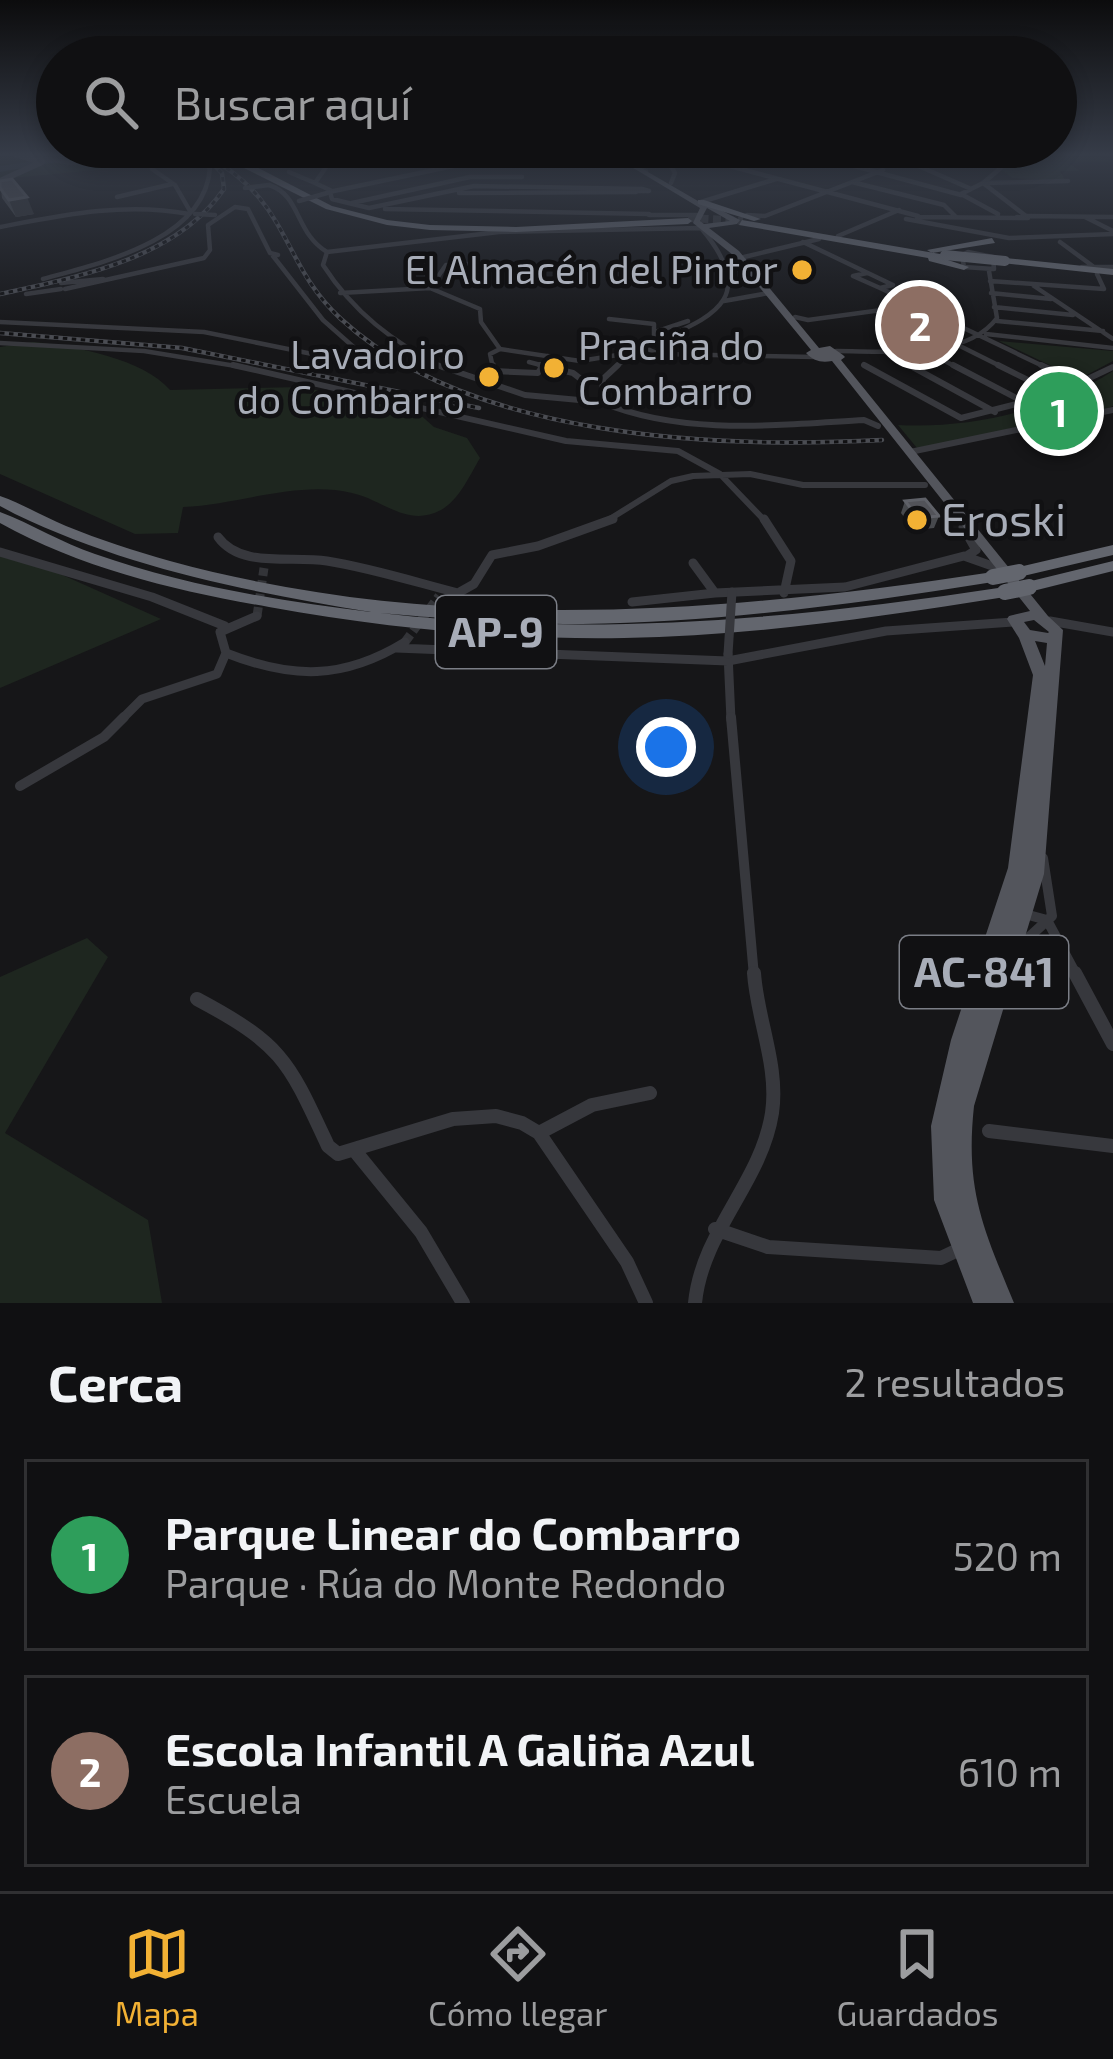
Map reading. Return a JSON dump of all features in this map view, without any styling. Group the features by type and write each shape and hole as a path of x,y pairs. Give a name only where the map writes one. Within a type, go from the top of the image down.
{"highway":[{"path":"359,215 489,229 696,220"},
{"path":"722,215 819,239 923,252 965,252"},
{"path":"489,229 647,216 696,220"},
{"path":"731,220 766,218 796,228"},
{"path":"731,220 838,236 969,268"},
{"path":"731,220 994,268 1092,268"},
{"path":"923,252 996,239"},
{"path":"994,268 1113,272"},
{"name":"AP-9","path":"0,500 101,545 213,578 309,597 438,613 668,617 832,604 995,575 1028,582 1113,550"},
{"name":"AP-9","path":"0,518 51,543 141,574 303,609 436,628 631,636 843,619 995,575"},
{"path":"1028,582 1113,570"}],"main road":[{"path":"696,220 699,215"},
{"path":"696,220 731,220"},
{"name":"AC-841","path":"696,220 825,354 1050,627 1033,821 1017,868 956,1145 968,1246 986,1303"},
{"name":"AC-841","path":"731,220 718,236 744,257 769,293 802,321 963,527 995,575 1041,674 1033,888 1002,948"},
{"path":"1022,626 1050,627"},
{"path":"1022,626 1050,627"},
{"name":"AC-841","path":"968,1246 1000,1303"}],"street":[{"path":"0,227 62,215"},
{"path":"43,280 121,254 188,215"},
{"path":"26,294 106,282 206,256 207,228 217,215"},
{"path":"0,322 188,331 338,358 354,355 357,350 322,320 251,215"},
{"path":"303,215 310,242 322,250 489,229"},
{"path":"512,215 647,216"},
{"path":"766,218 773,215"},
{"path":"838,236 885,215"},
{"path":"902,215 994,215"},
{"path":"902,215 996,239 1059,241 1113,232"},
{"path":"1002,215 1113,217"},
{"path":"1019,215 1022,218"},
{"path":"1085,217 1113,232"},
{"path":"997,321 991,293 994,268 986,250 1022,218"},
{"path":"649,350 715,314 724,301 720,248 696,220"},
{"path":"744,257 819,239"},
{"path":"965,252 996,239"},
{"path":"1034,286 1106,288 1092,268 1059,241"},
{"path":"803,242 893,285 880,288"},
{"path":"322,250 323,265 340,292 382,332 442,366 550,403 601,402 628,413 720,422 866,417 878,426"},
{"path":"965,252 1034,286 1113,343"},
{"path":"965,252 969,268"},
{"path":"430,288 446,265 486,263"},
{"path":"969,268 994,268"},
{"path":"969,268 994,268"},
{"path":"866,273 853,276 1081,384"},
{"path":"64,285 79,278 106,282"},
{"path":"64,285 71,297"},
{"path":"340,292 430,288 480,309 484,327 500,349"},
{"path":"1095,290 1108,296"},
{"path":"724,301 769,293"},
{"path":"991,293 1054,299"},
{"path":"802,321 917,306"},
{"path":"994,307 1078,315"},
{"path":"696,317 715,314"},
{"path":"609,319 654,324 658,331"},
{"path":"663,342 654,338 658,331 688,321"},
{"path":"984,336 997,321"},
{"path":"997,321 1102,332"},
{"path":"494,371 490,354 500,349 583,361 649,350 825,354 956,344 984,336 1113,343"},
{"path":"0,343 89,344 193,358 322,381 566,441 691,454 717,473 787,550 791,561 784,593"},
{"path":"956,344 1056,394"},
{"path":"919,347 1028,404"},
{"path":"649,350 657,367"},
{"path":"880,350 995,412"},
{"path":"601,402 606,375 630,353"},
{"path":"540,370 548,356"},
{"path":"583,361 606,375"},
{"path":"562,373 583,361"},
{"path":"529,362 540,370"},
{"path":"863,365 961,418 1028,404 1113,367"},
{"path":"485,376 494,371 540,370 586,383"},
{"path":"910,452 1113,410"},
{"path":"218,537 226,548 264,564 324,560 440,594 467,591 492,555 550,542 632,510 671,481 717,473 803,484 922,482"},
{"path":"963,527 995,575"},
{"path":"632,602 845,587 976,550"},
{"path":"0,552 152,597 224,626 257,616"},
{"path":"964,556 995,575"},
{"path":"693,563 715,593"},
{"path":"695,1303 700,1256 753,1174 772,1115 773,1081 755,982 754,925 728,728 732,592"},
{"path":"224,626 218,639 226,653 286,671 345,675 401,645 728,657 886,631 995,622 1022,626"},
{"path":"1050,627 1113,632"},
{"path":"20,786 104,736 142,699 217,674 226,653"},
{"path":"1002,948 1047,920 1053,910 1033,888"},
{"path":"1018,911 1047,920 1113,1044"},
{"path":"197,999 246,1025 289,1062 328,1146 338,1154 454,1119 496,1116 539,1132 627,1262 646,1303"},
{"path":"539,1132 584,1104 610,1095 650,1093"},
{"path":"989,1131 1113,1146"},
{"path":"355,1151 421,1232 463,1303"},
{"path":"715,1229 769,1247 941,1258 968,1246"}],"shaded area":[{"path":"999,341 1113,351 1113,361 1079,379"},
{"path":"33,342 126,362 170,390 302,387 417,412 434,427 467,438 480,458 453,500 429,515 406,514 352,493 311,489 183,507 178,533 135,534 0,474 0,347"},
{"path":"1113,371 1113,406 1090,416 917,448 898,425 953,424 1010,414 1064,396"},
{"path":"0,556 58,573 161,619 0,688"},
{"path":"87,938 108,957 5,1133 148,1220 162,1303 0,1303 0,977"}],"building":[{"path":"925,499 939,516 918,518 905,501"}],"tunnel":[{"path":"688,218 743,221"},
{"path":"257,616 264,568"},
{"path":"405,642 439,596"}],"railway":[{"path":"0,294 123,261 153,249 202,215"},
{"path":"271,215 306,276 341,319 394,359 456,389 525,412 597,428 671,437 745,442 882,440"},
{"path":"0,333 182,348 479,408"}],"place":[{"name":"El Almacén del Pintor","path":"802,270"},
{"name":"Escola Infantil A Galiña Azul","path":"920,325"},
{"name":"Praciña do Combarro","path":"554,368"},
{"name":"Lavadoiro do Combarro","path":"489,377"},
{"name":"Parque Linear do Combarro","path":"1059,411"},
{"name":"Eroski","path":"917,520"}]}
